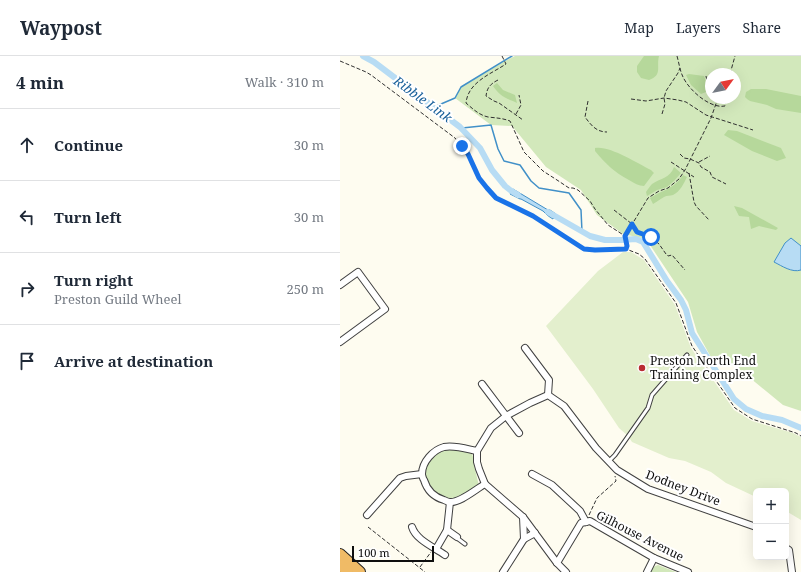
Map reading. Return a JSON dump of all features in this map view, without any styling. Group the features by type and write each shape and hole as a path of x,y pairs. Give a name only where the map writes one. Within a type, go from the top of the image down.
{"highway":[{"path":"340,554 360,572"},
{"path":"340,565 348,572"}],"street":[{"path":"340,285 358,272 384,309 340,342"},
{"path":"525,348 549,380 548,395 506,416 491,428 477,451 477,462 485,484 523,517 557,563 566,572"},
{"path":"482,384 519,433"},
{"name":"Dodney Drive","path":"548,395 564,406 596,448 616,469 648,489 753,526"},
{"path":"477,451 453,446 444,447 431,454 425,464 422,474 431,493 438,499 450,502 461,500 485,484"},
{"path":"366,515 400,478 422,474"},
{"path":"532,474 552,485 580,510 586,522"},
{"path":"435,548 447,530 450,502"},
{"path":"523,517 524,539"},
{"name":"Gilhouse Avenue","path":"557,563 581,524 590,522 654,558 688,572"},
{"path":"412,527 417,536 445,555"},
{"path":"447,530 457,537"},
{"path":"503,572 524,539 535,533"},
{"path":"789,550 792,572"},
{"path":"647,572 654,558"}],"lane":[{"path":"609,461 615,455 648,408 652,395 687,355"},
{"path":"457,537 465,544"}],"path":[{"path":"502,56 506,64 481,79 472,88 467,97 466,103 480,114 510,121 524,152 543,171 569,188 578,190 590,201 608,224 625,236"},
{"path":"677,56 683,78 690,89 704,100 720,107 725,106 725,104"},
{"path":"732,68 735,56"},
{"path":"340,62 371,75 455,138 468,154 479,178 496,198 533,216 584,249 626,249 639,254 645,259 676,304 692,346 735,408 752,419 801,436"},
{"path":"662,114 665,104 664,98 666,91 680,68"},
{"path":"498,80 487,89 486,96 523,120"},
{"path":"516,115 521,105 519,95"},
{"path":"631,99 646,101 664,98 686,102 706,115 753,130"},
{"path":"588,101 585,117 595,129 601,132 607,132"},
{"path":"626,249 627,246 625,236 648,198 659,191 668,188 679,179 685,170 716,105"},
{"path":"680,154 684,158 698,162 701,167 710,172 712,177 726,184"},
{"path":"698,162 710,156"},
{"path":"671,162 694,177"},
{"path":"689,173 694,202 709,220"},
{"path":"614,210 632,224 637,232 651,237 659,244 668,256 672,255 686,270"},
{"path":"586,522 597,498 616,481 616,469"},
{"path":"368,526 425,572"},
{"path":"419,568 435,548"}],"green space":[{"path":"515,56 801,56 801,411 783,405 738,368 712,359 697,332 688,302 646,239 623,234 597,215 581,190 546,167 512,126 491,125 455,98 461,87"},
{"path":"644,56 659,56 658,73 649,80 641,78 637,72 637,66"},
{"path":"686,75 704,76 705,92 701,94 691,85"},
{"path":"497,83 503,90 515,95 517,103 498,92 493,86"},
{"path":"751,89 766,89 801,96 801,113 776,109 750,101 745,97 746,92"},
{"path":"728,130 737,131 781,148 786,158 777,161 752,151 724,135"},
{"path":"595,148 608,149 631,159 654,173 644,186 636,184 610,167 595,151"},
{"path":"674,167 681,173 674,181 667,187 657,190 647,196 646,192 651,185 668,176"},
{"path":"683,175 687,177 678,192 673,195 665,196 653,204 650,198 672,186"},
{"path":"734,206 742,208 778,228 776,230 759,226 751,229 749,217 739,216"},
{"name":"Preston North End Training Complex","path":"623,252 631,252 644,260 675,305 691,348 734,410 752,421 793,433 801,437 801,520 789,513 789,488 753,488 753,496 726,483 711,472 685,461 669,458 632,442 619,428 593,389 546,326 598,271"},
{"path":"449,448 472,454 479,486 463,496 447,499 432,491 426,475 427,466 432,458 440,451"},
{"path":"658,565 676,572 650,572 653,567"}],"water":[{"path":"513,189 556,214 553,219 543,211 510,194"},
{"path":"791,238 801,246 801,270 798,271 791,270 774,262 785,243"}],"waterway":[{"name":"Ribble Link","path":"363,56 374,62 460,127 480,148 492,170 505,186 518,195"},
{"path":"434,107 455,98 461,87 512,56"},
{"path":"462,128 491,125 498,149 504,161 520,165 531,181 539,188 569,193 581,210 582,232"},
{"name":"Ribble Link","path":"548,212 590,236 605,240 636,239 643,242 667,281 681,300 686,310 692,333 734,399 746,409 762,416 782,420 801,428"}],"place":[{"name":"Preston North End Training Complex","path":"642,368"}],"route":[{"path":"462,146 468,154 479,178 496,198 533,216 584,249 626,249 627,246 625,236 632,224 637,232 651,237"}]}
